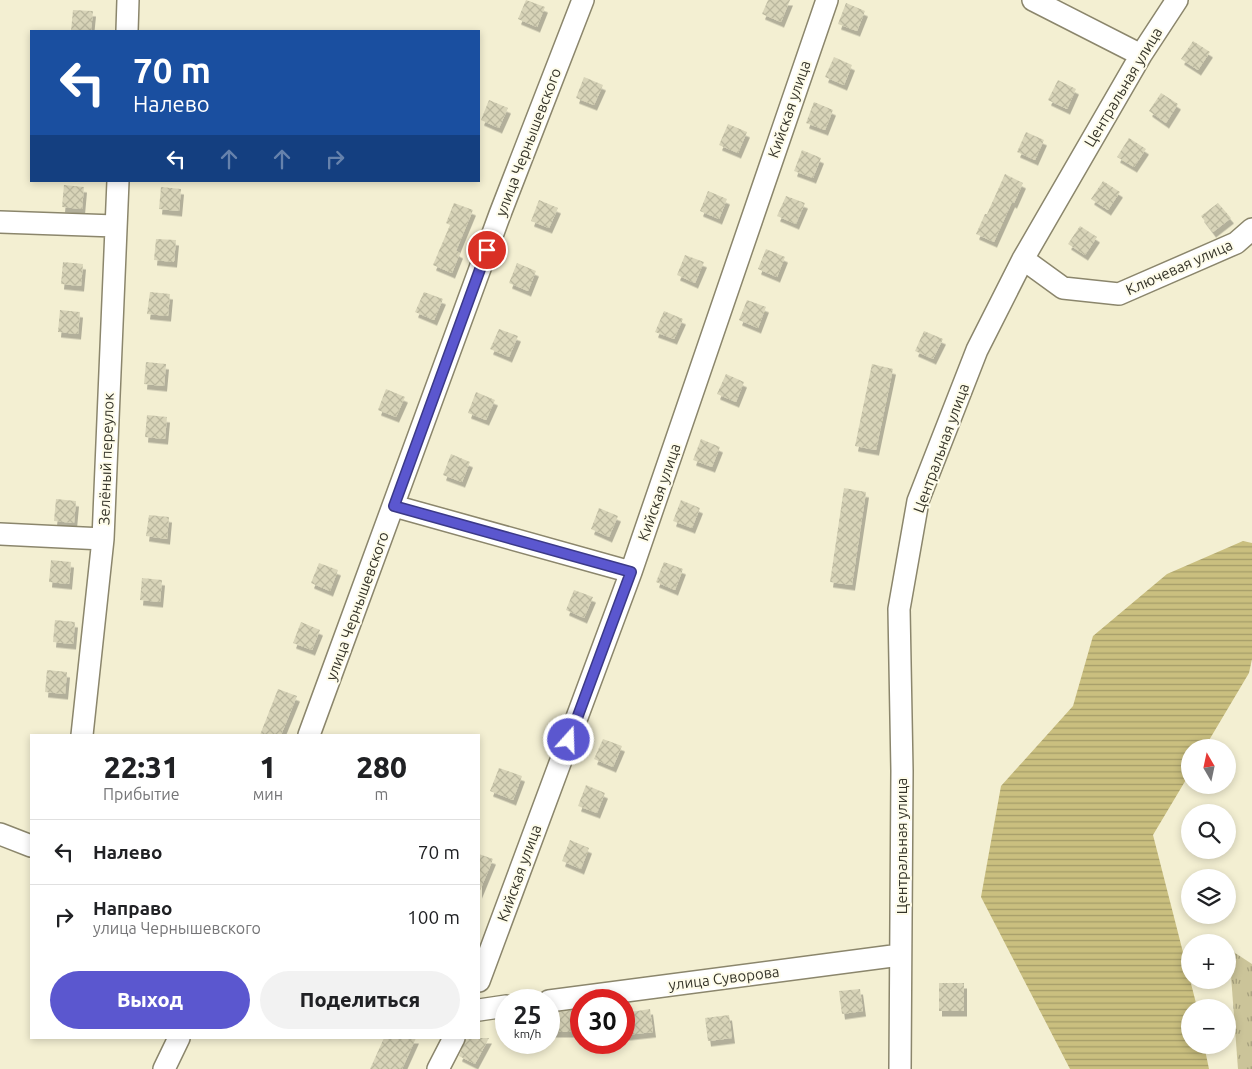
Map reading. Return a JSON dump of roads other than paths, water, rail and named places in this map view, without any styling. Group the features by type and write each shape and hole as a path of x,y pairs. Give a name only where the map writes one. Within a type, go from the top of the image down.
{"street":[{"path":"126,30 128,0"},
{"name":"улица Чернышевского","path":"309,734 500,214 583,0"},
{"name":"Кийская улица","path":"480,978 631,572 827,0"},
{"path":"1033,0 1141,55"},
{"name":"Центральная улица","path":"900,1069 902,771 899,609 918,501 977,350 1022,260 1141,55 1177,0"},
{"name":"Зелёный переулок","path":"82,734 103,539 118,182"},
{"path":"0,222 115,226"},
{"name":"Ключевая улица","path":"1022,260 1063,288 1119,294 1236,243 1252,230"},
{"path":"394,506 631,572"},
{"path":"0,534 103,539"},
{"path":"0,834 30,846"},
{"name":"улица Суворова","path":"560,1000 900,955"},
{"path":"480,1010 495,1008"},
{"path":"164,1069 179,1039"},
{"path":"438,1069 453,1039"}]}
